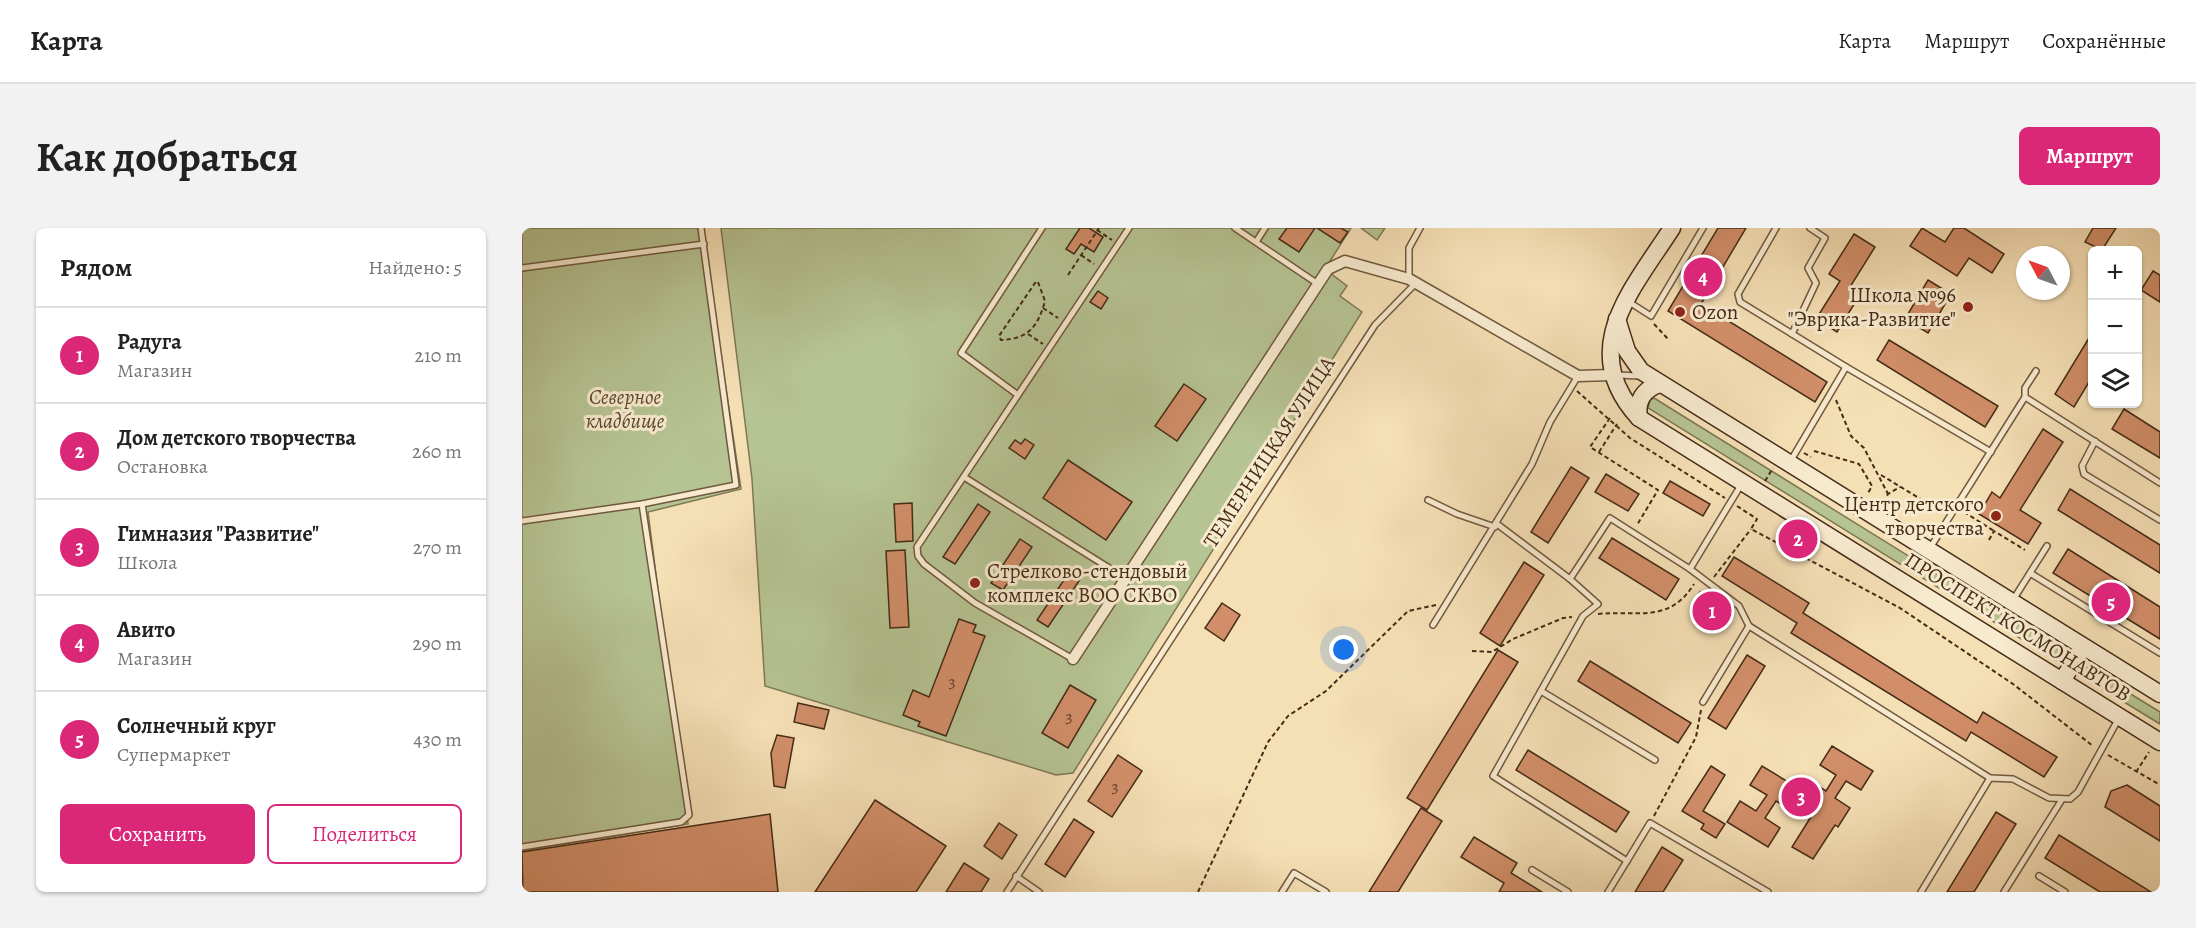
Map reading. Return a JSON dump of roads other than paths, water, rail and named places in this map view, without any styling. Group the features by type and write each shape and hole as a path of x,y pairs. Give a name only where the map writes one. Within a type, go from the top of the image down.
{"main road":[{"path":"1617,319 1626,300 1672,228"},
{"name":"ПРОСПЕКТ КОСМОНАВТОВ","path":"1617,319 1610,342 1612,375 1619,392 1639,418 2158,741"},
{"name":"ПРОСПЕКТ КОСМОНАВТОВ","path":"1617,319 1627,351 1641,372 2160,694"},
{"path":"1639,418 1639,403 1654,380"},
{"path":"2062,681 2083,647"}],"street":[{"path":"1073,659 1328,269 1345,261 1412,281 1578,376 1612,375"}],"lane":[{"path":"522,521 642,504 736,485 701,228"},
{"path":"1018,395 961,353 1042,228"},
{"path":"1073,659 975,603 924,564 918,556 917,547 1129,228"},
{"path":"1235,228 1318,284"},
{"path":"1256,242 1265,228"},
{"path":"1412,281 1409,248 1420,228"},
{"path":"1626,300 1651,316 1703,228"},
{"path":"1776,228 1738,294 1740,302 1991,452"},
{"path":"1792,334 1816,283 1808,268 1825,238 1810,228"},
{"path":"522,268 704,244"},
{"name":"ТЕМЕРНИЦКАЯ УЛИЦА","path":"1006,892 1375,325 1412,281"},
{"path":"1790,463 1846,367"},
{"path":"1929,550 2025,397 2025,388 2036,371"},
{"path":"1612,375 1654,380"},
{"path":"1433,625 1496,526 1532,464 1550,422 1578,376"},
{"path":"2025,397 2160,483"},
{"path":"2095,441 2082,466 2084,474 2160,520"},
{"path":"964,477 1125,579"},
{"path":"1690,569 1742,483"},
{"path":"1428,500 1457,514 1496,526 1570,579 1598,604 1583,616 1493,776 1628,861"},
{"path":"522,847 681,822 689,815 642,504"},
{"path":"1570,579 1610,518 1690,569 1739,606 1749,626 1990,778 2013,779 2049,798 2061,801 2070,799 2078,792 2120,717"},
{"path":"2012,602 2047,546"},
{"path":"2030,573 2160,653"},
{"path":"1703,702 1749,626"},
{"path":"1541,691 1655,760"},
{"path":"1921,892 1990,778"},
{"path":"2004,892 2061,801"},
{"path":"1608,892 1650,823 1768,892"},
{"path":"1532,870 1568,892"},
{"path":"1282,892 1294,873 1326,892"},
{"path":"1016,876 1039,892"},
{"path":"2039,876 2065,892"}],"place":[{"name":"Авито","path":"1703,277"},
{"name":"Школа №96 \"Эврика-Развитие\"","path":"1968,307"},
{"name":"Ozon","path":"1680,312"},
{"name":"Центр детского творчества","path":"1996,516"},
{"name":"Дом детского творчества","path":"1798,539"},
{"name":"Стрелково-стендовый комплекс ВОО СКВО","path":"975,583"},
{"name":"Солнечный круг","path":"2111,602"},
{"name":"Радуга","path":"1712,611"},
{"name":"Гимназия \"Развитие\"","path":"1801,797"}],"park label":[{"name":"Северное кладбище","path":"625,409"}]}
